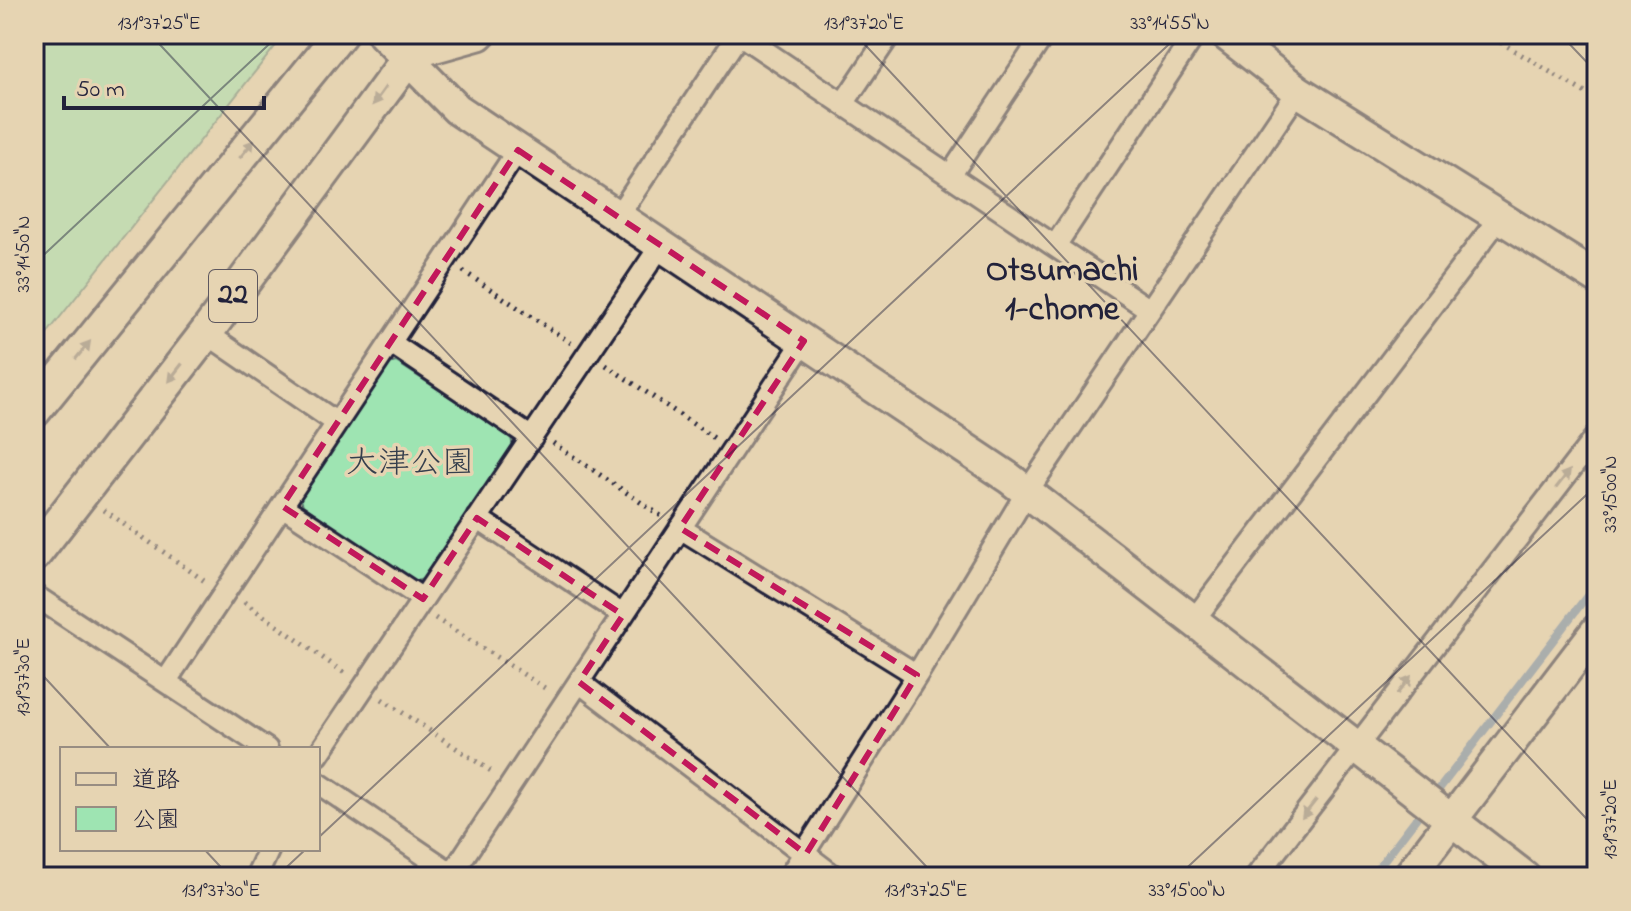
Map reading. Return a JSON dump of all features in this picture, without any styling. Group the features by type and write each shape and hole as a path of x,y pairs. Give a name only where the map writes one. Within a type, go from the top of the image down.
{"main road":[{"name":"22","path":"34,411 340,34"},
{"name":"22","path":"34,555 206,333 426,34"}],"street":[{"path":"383,34 457,109 1027,492 1525,877"},
{"path":"406,60 481,39 486,34"},
{"path":"618,216 739,34 1150,310"},
{"path":"843,104 890,34"},
{"path":"950,176 1044,34"},
{"path":"1055,246 1195,34"},
{"path":"1225,34 1298,91 1597,278"},
{"path":"789,877 917,675 1027,492 1298,91"},
{"path":"166,681 518,150"},
{"path":"1193,621 1500,217"},
{"path":"320,752 661,245"},
{"path":"206,333 337,423"},
{"path":"320,784 455,875 511,784 804,341"},
{"path":"391,343 534,435"},
{"path":"1256,877 1597,435"},
{"path":"282,506 420,603"},
{"path":"477,518 623,615"},
{"path":"680,528 917,675"},
{"path":"34,595 264,747"},
{"path":"1408,877 1436,808 1597,630"},
{"path":"579,682 835,877"},
{"path":"256,877 268,851"}],"path":[{"path":"1487,34 1597,100"},
{"path":"446,259 732,449"},
{"path":"534,435 680,528"},
{"path":"104,510 511,784"},
{"path":"420,603 565,702"}],"highlighted area":[{"path":"518,150 804,341 680,528 917,675 806,854 579,682 623,615 477,518 423,599 282,506"}],"green space":[{"path":"34,34 285,34 34,350"},
{"name":"大津公園","path":"396,362 511,437 513,448 426,578 414,582 303,505 299,494 385,365"}],"waterway":[{"path":"1433,797 1597,583"},
{"path":"1371,877 1424,808"}],"district":[{"name":"Otsumachi 1-chome","path":"1062,292"}]}
